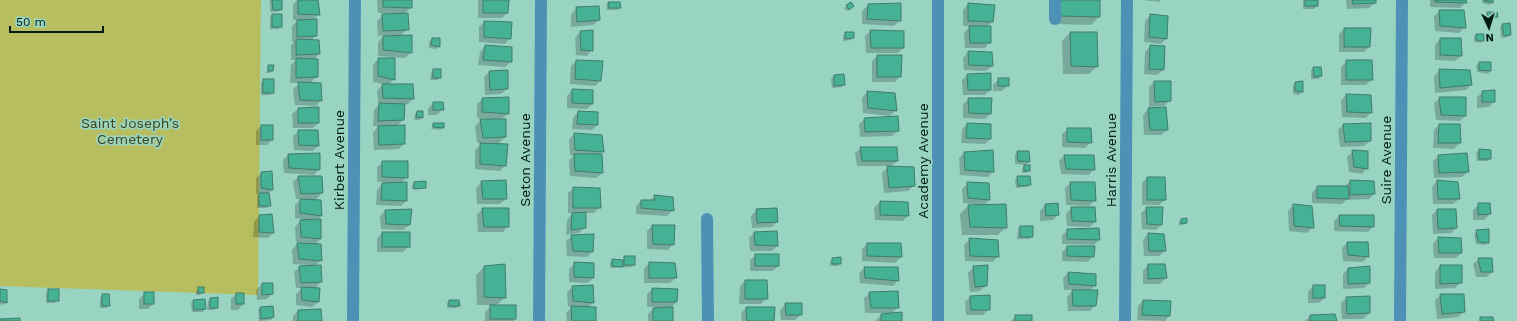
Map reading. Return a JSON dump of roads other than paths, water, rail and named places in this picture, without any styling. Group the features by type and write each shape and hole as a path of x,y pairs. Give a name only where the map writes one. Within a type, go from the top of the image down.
{"street":[{"name":"Kirbert Avenue","path":"353,321 355,0"},
{"name":"Seton Avenue","path":"539,321 541,0"},
{"name":"Academy Avenue","path":"938,0 938,321"},
{"path":"1055,0 1055,19"},
{"name":"Harris Avenue","path":"1125,321 1127,0"},
{"name":"Suire Avenue","path":"1400,321 1402,0"},
{"path":"708,219 708,321"}],"park label":[{"name":"Saint Joseph’s Cemetery","path":"130,132"}]}
